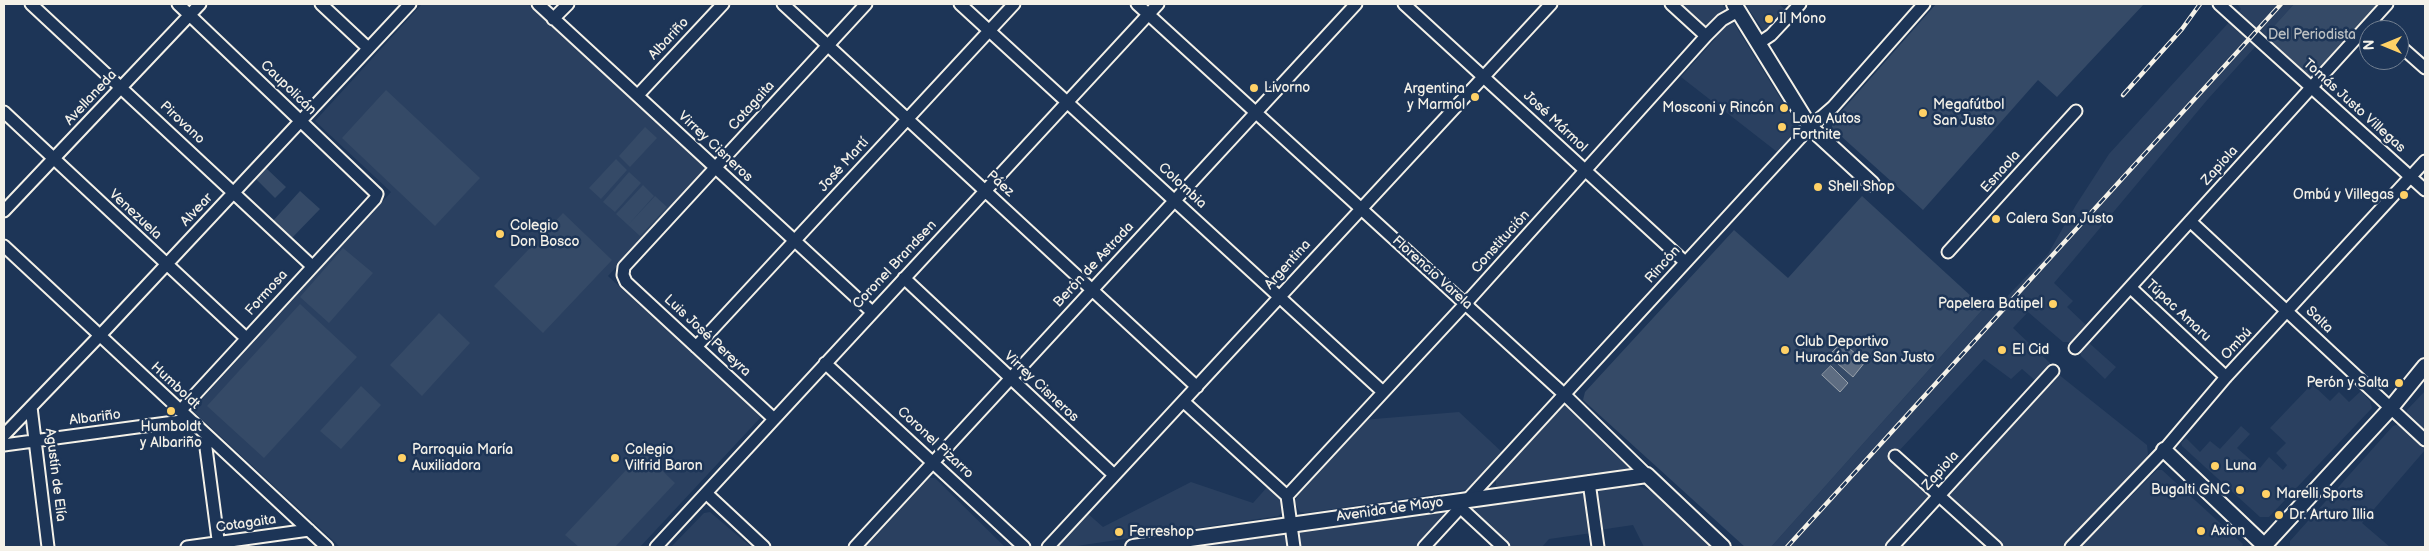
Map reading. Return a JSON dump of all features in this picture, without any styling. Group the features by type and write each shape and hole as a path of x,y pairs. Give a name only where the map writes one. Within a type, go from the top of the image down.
{"main road":[{"path":"1736,7 1810,127 1872,184"},
{"path":"2164,450 2265,547 2390,409 2425,366"},
{"name":"Avenida de Mayo","path":"1133,547 1161,545 1290,524 1465,503 1589,482 1646,475"},
{"name":"Florencio Varela","path":"1646,475 1723,547"}],"street":[{"name":"Pirovano","path":"31,4 312,266"},
{"name":"Caupolicán","path":"178,4 377,194"},
{"name":"Avellaneda","path":"4,211 200,4"},
{"path":"321,4 368,48"},
{"name":"Alvear","path":"4,435 301,122 410,4"},
{"name":"Virrey Cisneros","path":"538,4 872,312"},
{"path":"553,19 568,4"},
{"name":"Albariño","path":"638,95 723,4"},
{"name":"Páez","path":"783,4 1197,387"},
{"name":"Cotagaita","path":"623,274 624,267 866,4"},
{"name":"Colombia","path":"960,4 1383,392"},
{"name":"José Martí","path":"696,347 1014,4"},
{"name":"Florencio Varela","path":"1137,4 1466,303 1566,396 1646,475"},
{"name":"Coronel Brandsen","path":"656,547 773,418 1158,4"},
{"name":"Berón de Astrada","path":"855,547 1356,4"},
{"name":"José Mármol","path":"1404,4 1685,262"},
{"name":"Argentina","path":"1048,547 1551,4"},
{"path":"1672,4 1706,36"},
{"path":"1759,43 1771,35 1800,4"},
{"name":"Rincón","path":"1424,547 1566,396 1685,262 1810,127 1833,107 1924,4"},
{"name":"Tomás Justo Villegas","path":"2219,4 2425,190"},
{"name":"Zapiola","path":"2373,20 2387,4"},
{"name":"Constitución","path":"1287,496 1466,303 1706,36 1736,7"},
{"name":"Zapiola","path":"2074,348 2131,288 2359,35"},
{"path":"2409,54 2425,68"},
{"name":"Esnaola","path":"1948,252 2076,111"},
{"name":"Venezuela","path":"4,112 246,338"},
{"name":"Ombú","path":"2071,547 2164,450 2226,377 2425,161"},
{"name":"Formosa","path":"180,411 375,199 377,194"},
{"name":"Salta","path":"2190,222 2425,440"},
{"name":"Humboldt","path":"4,246 327,547"},
{"name":"Luis José Pereyra","path":"623,274 626,282 773,418"},
{"name":"Virrey Cisneros","path":"904,278 1009,379 1114,475"},
{"name":"Túpac Amaru","path":"2131,288 2226,377"},
{"name":"Coronel Pizarro","path":"826,363 1024,547"},
{"name":"Zapiola","path":"1892,547 2053,372"},
{"path":"1184,402 1287,496 1294,547"},
{"name":"Agustín de Elía","path":"31,407 48,547"},
{"name":"Albariño","path":"4,445 190,420"},
{"path":"207,437 206,448 218,545"},
{"path":"1895,456 1996,547"},
{"path":"1589,482 1598,547"},
{"path":"706,493 764,547"},
{"path":"1465,503 1502,547"},
{"name":"Cotagaita","path":"187,547 218,545 308,530"}],"shaded area":[{"name":"Colegio Don Bosco","path":"422,4 528,4 707,169 608,276 761,417 640,547 340,547 192,410 391,192 315,121"},
{"path":"1678,4 1722,4 1800,130 1781,155 1681,77 1716,38"},
{"name":"Il Mono","path":"1745,4 1779,4 1789,13 1766,31 1763,30"},
{"path":"2237,4 2294,4 2208,99 2054,283 2073,301 2067,307 2086,325 2071,342 2063,342 2028,312 2013,328 2050,363 2050,368 2037,382 2022,369 2011,379 1984,359 1898,452 1930,494 1930,498 1886,547 1771,547 1984,308 1994,310 2048,254 2076,205 2109,154 2241,9"},
{"path":"1842,342 1865,362 1853,377 1829,356"},
{"path":"2088,342 2116,367 2105,379 2081,356 2081,348"},
{"path":"1831,366 1848,383 1840,392 1822,375"},
{"path":"2058,374 2147,445 2147,459 2065,547 1999,547 1946,495"},
{"path":"2312,384 2330,401 2339,392 2349,402 2361,391 2370,401 2372,408 2269,517 2260,517 2182,446 2181,443 2186,438 2200,452 2210,441 2220,449 2241,426 2250,434 2237,448 2260,468 2269,457 2283,470 2287,465 2276,453 2286,443 2270,428"},
{"path":"2425,391 2425,434 2406,416 2407,410"},
{"path":"1564,403 1569,404 1628,461 1629,466 1626,469 1496,486 1496,476"},
{"path":"1459,412 1503,453 1472,487 1465,490 1305,513 1300,512 1294,502 1362,420"},
{"path":"2399,424 2425,450 2362,523 2390,547 2290,547 2290,541 2393,426"},
{"path":"2157,470 2162,470 2243,544 2242,547 2081,547"},
{"path":"929,478 935,478 1005,547 866,547"},
{"path":"1191,482 1253,503 1269,485 1281,497 1283,512 1278,516 1070,547 1059,546 1061,541 1087,513 1103,527"},
{"path":"1633,484 1654,492 1712,547 1644,547 1633,525 1599,530 1595,490"},
{"path":"1578,490 1582,492 1585,498 1592,533 1549,539 1542,547 1506,547 1474,517 1473,511 1481,506"},
{"path":"1439,511 1443,513 1443,518 1419,547 1175,547"},
{"path":"710,512 751,547 671,547 704,513"}],"green space":[{"name":"Megafútbol San Justo","path":"1936,4 2144,4 2057,97 2038,80 1923,210 1832,128 1832,122"},
{"name":"Del Periodista","path":"2294,4 2382,4 2368,20 2359,20 2359,30 2314,80 2265,36"},
{"path":"386,90 480,178 435,226 342,138"},
{"path":"645,127 657,138 630,167 619,156"},
{"path":"616,159 627,170 601,199 589,188"},
{"path":"266,168 286,187 275,198 256,179"},
{"path":"629,172 641,183 615,212 603,202"},
{"path":"643,185 654,196 628,225 616,214"},
{"path":"300,191 320,209 290,240 272,222"},
{"path":"655,196 667,207 640,236 628,225"},
{"name":"Club Deportivo Huracán de San Justo","path":"1862,196 1984,308 1771,547 1745,547 1583,400 1585,392 1734,230 1788,278"},
{"path":"563,213 612,260 543,333 494,286"},
{"path":"343,248 373,273 329,323 300,297"},
{"path":"300,304 357,357 264,458 207,406"},
{"path":"439,313 470,343 422,396 390,365"},
{"path":"361,386 381,405 341,449 320,431"},
{"path":"643,452 675,483 615,547 579,547 565,535"}],"railway":[{"path":"2123,95 2182,29 2200,4"},
{"path":"1787,547 2281,4"}],"place":[{"name":"Il Mono","path":"1769,19"},
{"name":"Livorno","path":"1254,88"},
{"name":"Argentina y Marmol","path":"1475,97"},
{"name":"Mosconi y Rincón","path":"1784,108"},
{"name":"Megafútbol San Justo","path":"1923,113"},
{"name":"Lava Autos Fortnite","path":"1782,127"},
{"name":"Shell Shop","path":"1818,187"},
{"name":"Ombú y Villegas","path":"2404,195"},
{"name":"Calera San Justo","path":"1996,219"},
{"name":"Colegio Don Bosco","path":"500,234"},
{"name":"Papelera Batipel","path":"2053,304"},
{"name":"Club Deportivo Huracán de San Justo","path":"1785,350"},
{"name":"El Cid","path":"2002,350"},
{"name":"Perón y Salta","path":"2399,383"},
{"name":"Humboldt y Albariño","path":"171,411"},
{"name":"Parroquia María Auxiliadora","path":"402,458"},
{"name":"Colegio Vilfrid Baron","path":"615,458"},
{"name":"Luna","path":"2215,466"},
{"name":"Bugalti GNC","path":"2240,490"},
{"name":"Marelli Sports","path":"2266,494"},
{"name":"Dr. Arturo Illia","path":"2279,515"},
{"name":"Axion","path":"2201,531"},
{"name":"Ferreshop","path":"1119,532"}]}
